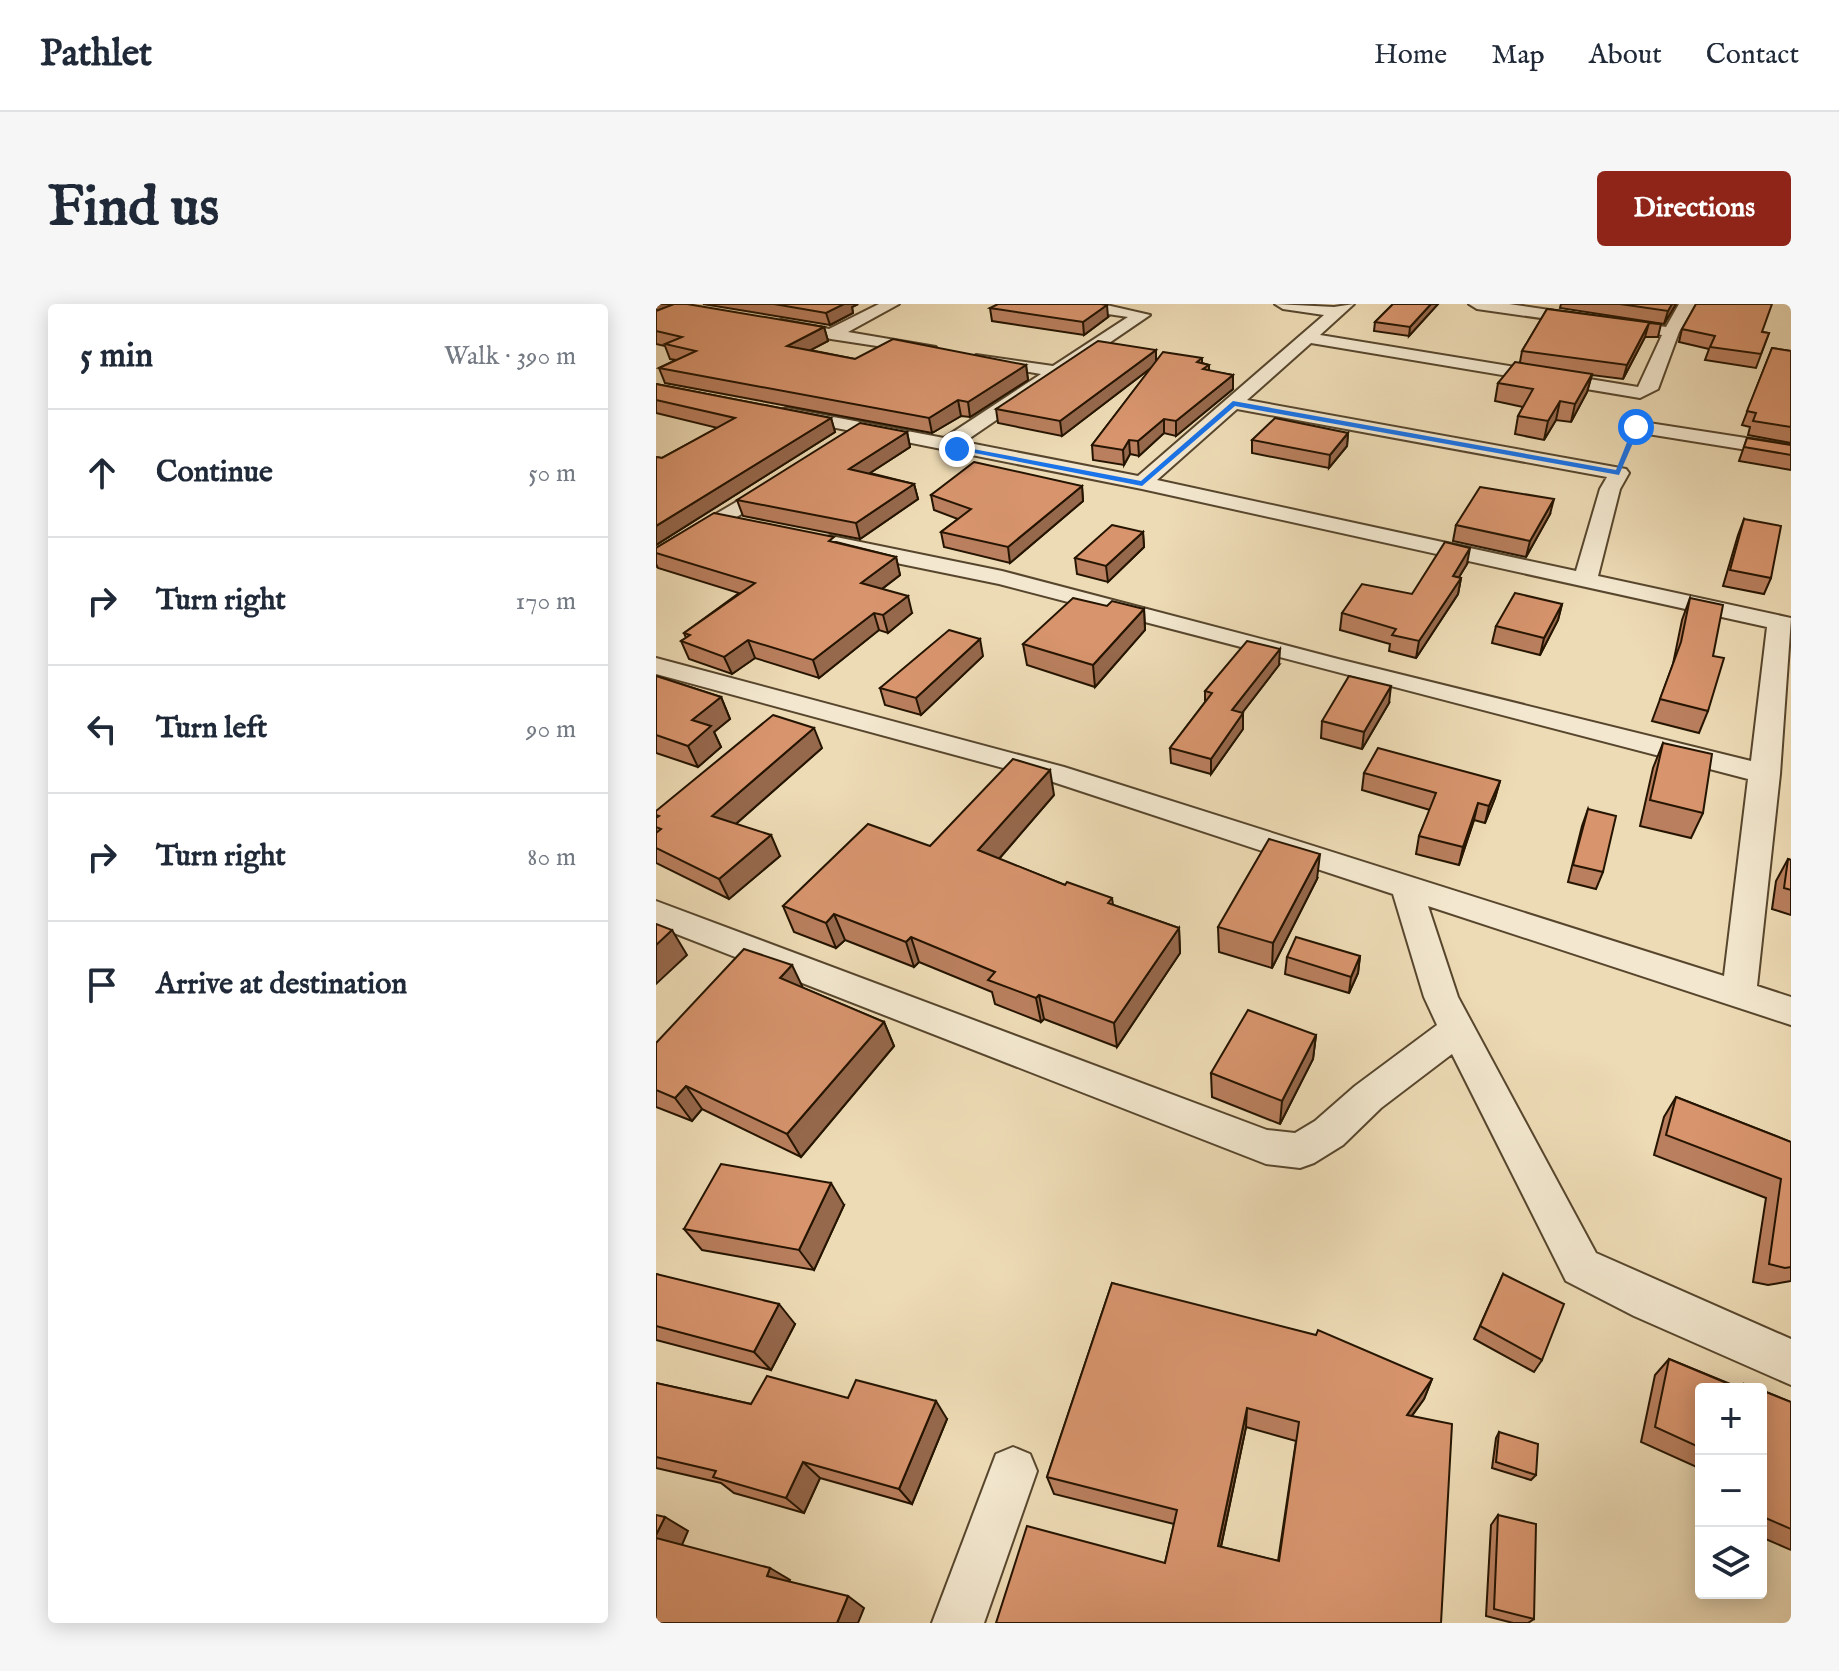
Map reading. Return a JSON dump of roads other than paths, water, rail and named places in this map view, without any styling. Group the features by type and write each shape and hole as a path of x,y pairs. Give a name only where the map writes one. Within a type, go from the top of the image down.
{"street":[{"path":"831,334 891,304"},
{"path":"1074,304 1142,315"},
{"path":"945,446 1158,304"},
{"path":"1283,304 1341,308"},
{"path":"1477,304 1671,332"},
{"path":"1586,578 1610,489 1619,473 1646,392 1671,332 1687,304"},
{"path":"1142,483 1341,308"},
{"path":"757,321 1056,372"},
{"path":"1308,338 1646,392"},
{"path":"1233,403 1619,473"},
{"path":"765,409 1142,483 1786,624 1739,994"},
{"path":"837,445 862,427"},
{"path":"1636,427 1791,451"},
{"path":"656,559 800,470"},
{"path":"716,520 761,529"},
{"path":"668,530 691,535"},
{"path":"806,538 1002,578 1330,665 1766,774"},
{"path":"656,666 1054,773 1791,1011"},
{"path":"771,723 794,703"},
{"path":"1406,886 1441,997 1581,1267 1649,1301 1791,1362"},
{"path":"656,913 1266,1147 1300,1151 1310,1145 1458,1029"},
{"path":"958,1623 1013,1471"}]}
